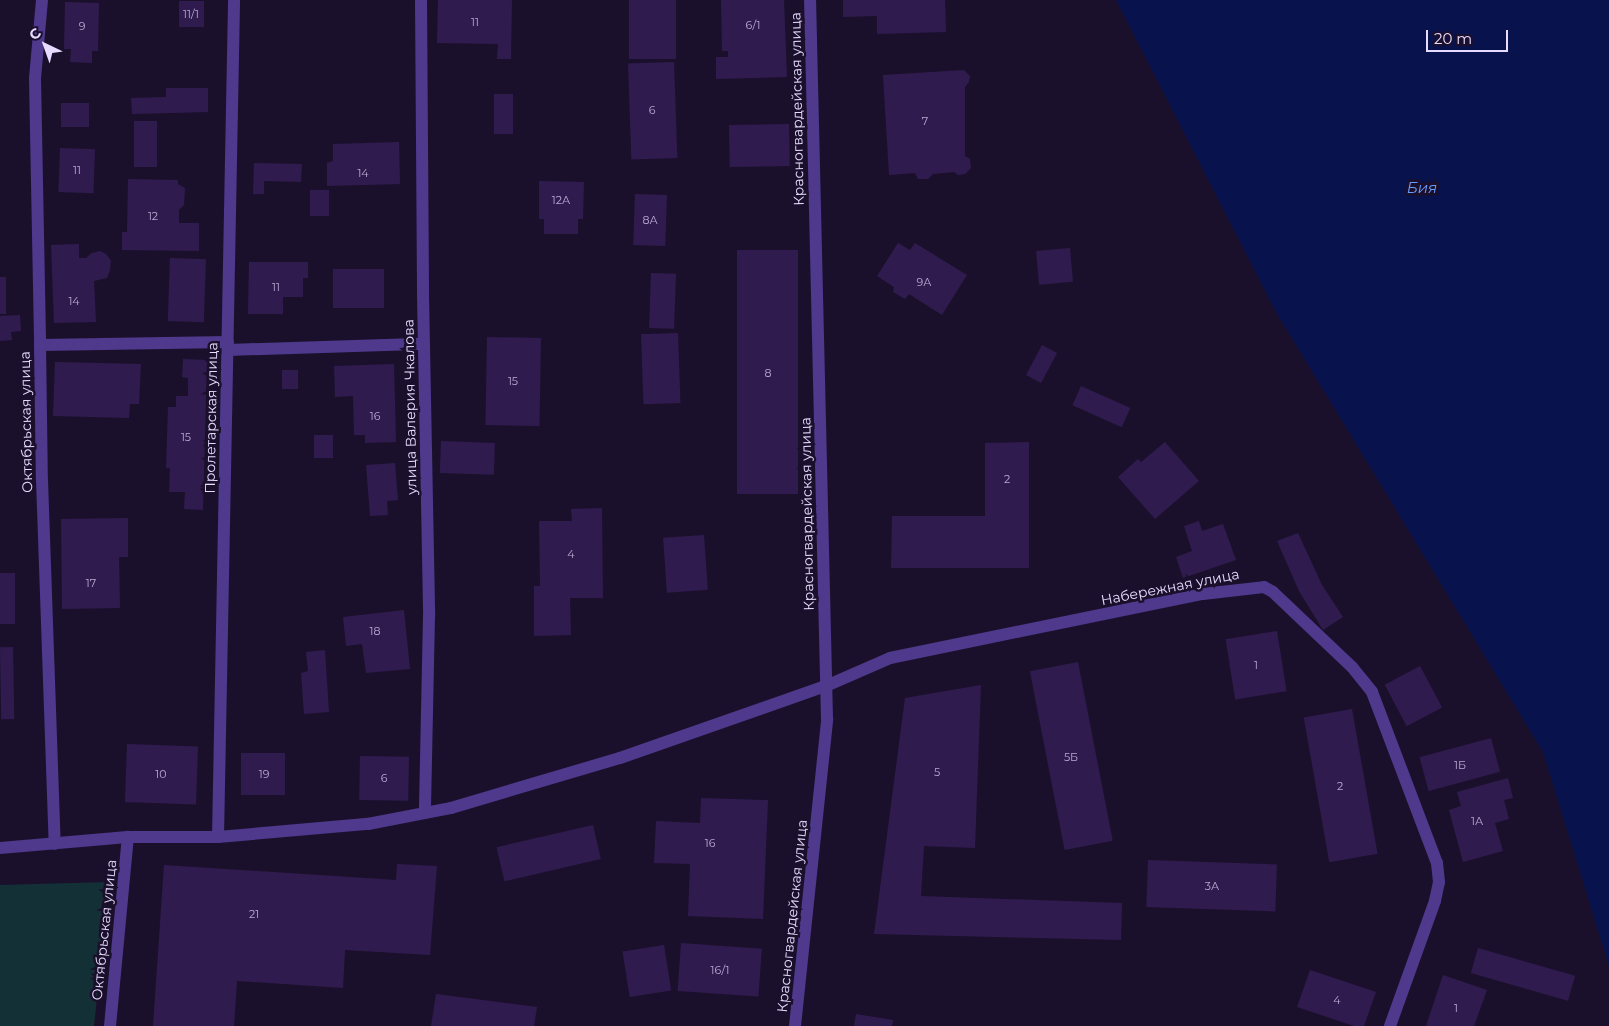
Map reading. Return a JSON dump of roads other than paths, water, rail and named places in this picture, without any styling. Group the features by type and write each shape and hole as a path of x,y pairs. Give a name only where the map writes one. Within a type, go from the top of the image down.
{"street":[{"name":"Октябрьская улица","path":"42,0 35,78 42,480 55,844"},
{"name":"Пролетарская улица","path":"218,837 234,0"},
{"name":"улица Валерия Чкалова","path":"421,0 429,616 426,813"},
{"name":"Красногвардейская улица","path":"795,1026 827,719 810,0"},
{"path":"40,345 424,344"},
{"name":"Набережная улица","path":"0,848 128,837 218,837 368,824 451,808 620,758 826,686 890,658 1203,594 1264,587 1273,592 1352,668 1372,692 1437,863 1439,882 1435,901 1390,1026"},
{"name":"Октябрьская улица","path":"110,1026 128,837"}],"water":[{"name":"Бия","path":"1116,0 1609,0 1609,966 1543,752 1276,312"}]}
